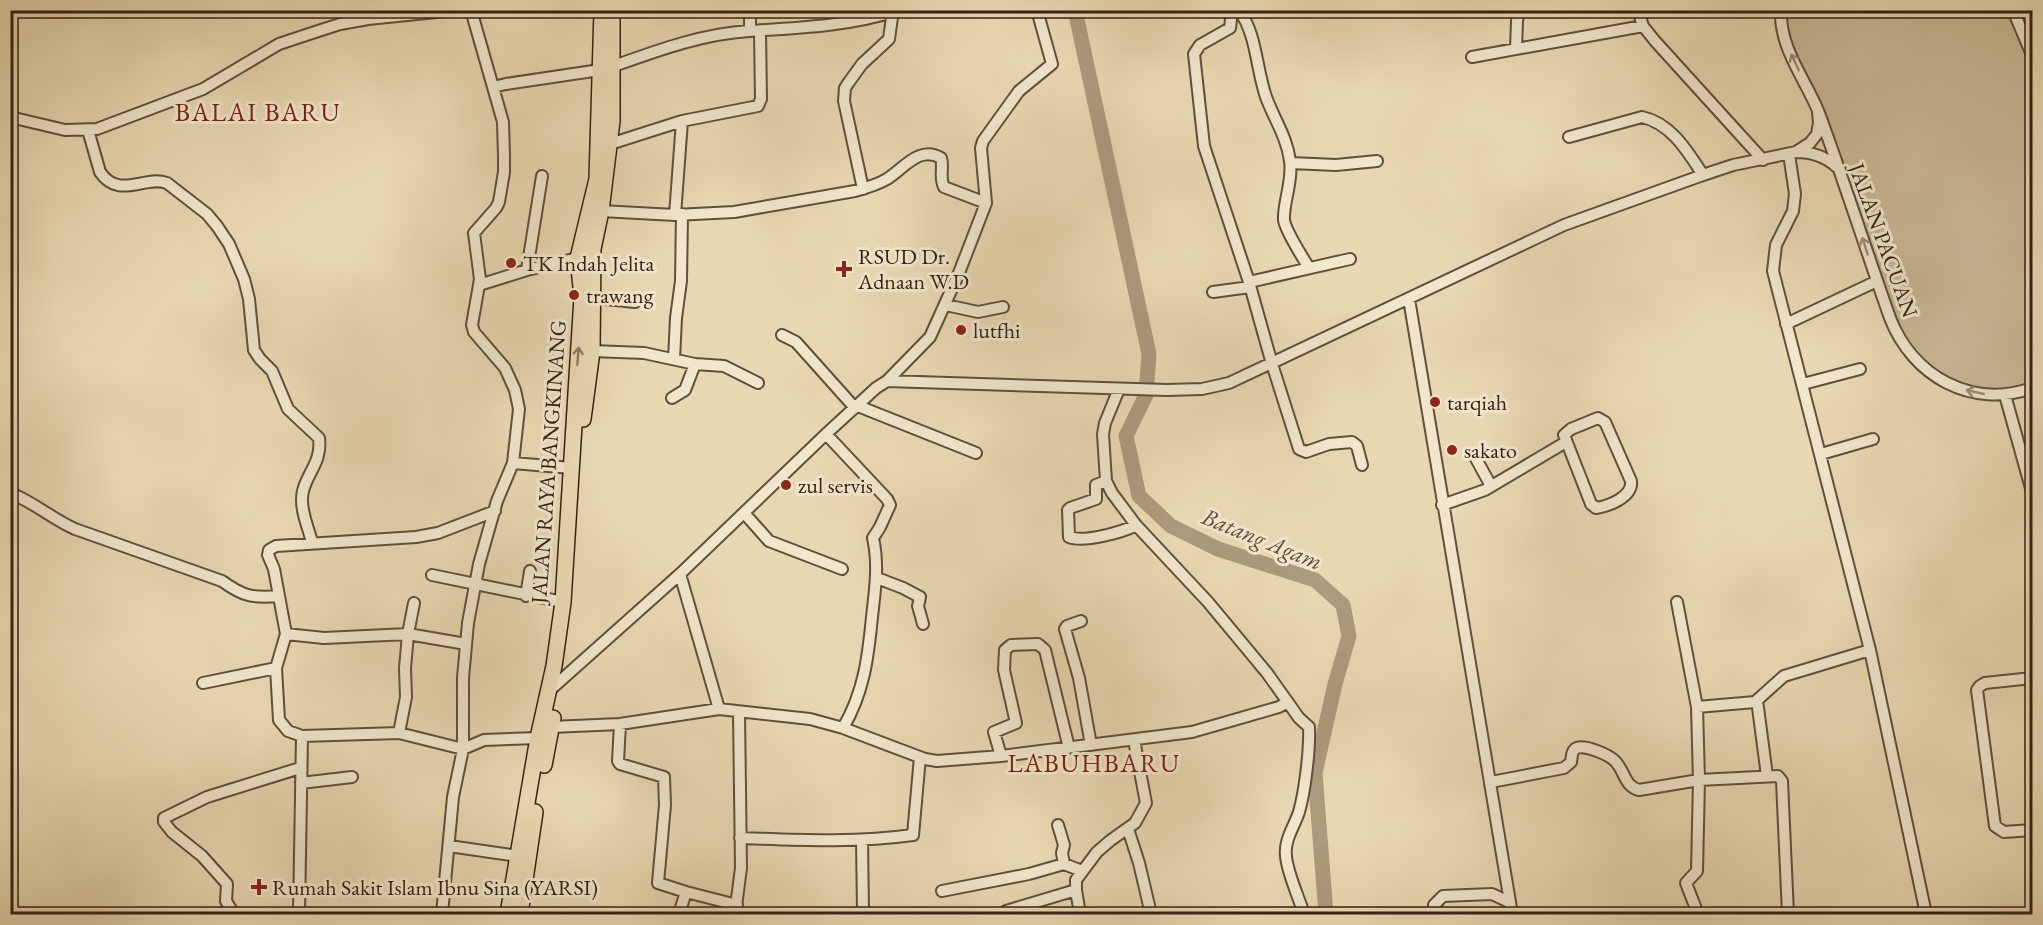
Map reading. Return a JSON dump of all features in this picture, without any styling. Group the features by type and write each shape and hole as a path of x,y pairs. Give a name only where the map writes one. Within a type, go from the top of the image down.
{"highway":[{"name":"JALAN RAYA BANGKINANG","path":"602,10 606,68"},
{"name":"JALAN RAYA BANGKINANG","path":"508,915 518,856 551,727 572,468 592,351 587,297 578,258 597,179 605,120 606,68 612,10"},
{"name":"JALAN RAYA BANGKINANG","path":"520,915 538,738 555,686 579,479 576,440 587,297 609,144 605,120"}],"street":[{"path":"10,117 65,130 97,129 203,89 279,45 309,34 340,24 368,19 456,10"},
{"path":"442,915 453,797 463,749 463,678 466,644 479,564 513,463 519,409 515,390 505,368 474,332 472,325 479,285 474,233 496,208 502,195 504,172 502,122 471,10"},
{"path":"609,144 682,122 760,105 755,31 750,10"},
{"path":"555,686 681,574 826,434 876,388 887,381 930,337 946,304 986,203 981,148 983,141 1013,98 1046,70 1052,62 1037,10"},
{"path":"1232,10 1230,28 1198,48 1194,57 1204,146 1301,452 1336,443 1352,442 1357,446 1362,465"},
{"path":"1239,10 1249,26 1266,97 1287,143 1291,163 1284,223 1309,268"},
{"path":"1516,48 1519,10"},
{"path":"1638,10 1643,26 1662,50 1763,160"},
{"name":"JALAN PACUAN","path":"1781,10 1782,30 1786,44 1818,112 1898,336 1908,351 1936,377 1966,390 1994,396 2032,388"},
{"path":"2013,10 2032,55"},
{"path":"493,87 606,68 696,39 755,31 806,28 895,11 889,39 862,64 849,82 844,94 863,189"},
{"path":"1472,57 1643,26"},
{"path":"887,381 1167,390 1202,389 1229,383 1564,225 1733,165 1792,153 1810,143 1817,134 1818,112"},
{"path":"1569,137 1642,117 1651,119 1683,145 1703,175"},
{"path":"675,359 676,318 681,281 678,214 682,122"},
{"path":"88,130 100,172 104,177 120,186 140,185 159,180 166,183 207,214 229,244 244,279 249,299 254,350 272,371 288,409 319,438 318,456 305,484 302,502 312,542"},
{"path":"601,211 678,214 734,212 863,189 886,179 915,158 926,153 935,154 941,158 943,166 941,181 944,187 986,203"},
{"path":"1792,153 1817,155 1829,161 1839,170"},
{"path":"1792,153 1795,194 1793,211 1776,245 1773,263 1777,290 1870,650 1926,915"},
{"path":"1291,163 1336,165 1377,161"},
{"path":"527,270 542,176"},
{"path":"479,285 527,270 578,258"},
{"path":"1213,292 1350,259"},
{"path":"1786,324 1877,281"},
{"path":"587,297 634,302"},
{"path":"1409,299 1512,915"},
{"path":"946,304 978,312 1003,307"},
{"path":"782,335 796,342 857,407 976,453"},
{"path":"592,351 644,353 695,364 724,366 758,383"},
{"path":"672,398 685,390 695,364"},
{"path":"1803,384 1860,369"},
{"path":"1121,389 1105,423 1103,482 1133,526 1208,602 1261,666 1284,704 1309,728 1302,798 1286,843 1286,858 1304,915"},
{"path":"2006,395 2029,462 2032,492"},
{"path":"1598,418 1603,419 1631,481 1631,490 1628,494 1599,508 1593,507 1566,442 1564,435 1572,429 1598,418"},
{"path":"826,434 888,499 890,506 873,538 877,578 866,670 851,714 843,728"},
{"path":"1821,454 1873,439"},
{"path":"1442,505 1491,486 1566,442"},
{"path":"1474,455 1491,486"},
{"path":"513,463 572,468"},
{"path":"1103,482 1096,486 1096,499 1068,510 1069,537 1076,539 1095,537 1133,526"},
{"path":"10,493 44,510 53,519 75,529 222,581 254,598 279,596"},
{"path":"495,512 427,535 312,542 276,546 269,550 268,555 274,569 286,634 276,669 279,720 288,731 302,736 399,733 463,749 484,740 538,738"},
{"path":"745,514 769,541 842,569"},
{"path":"526,596 530,571"},
{"path":"681,574 719,709"},
{"path":"432,575 562,602"},
{"path":"877,578 920,597 918,606 923,624"},
{"path":"1677,602 1697,707 1699,780 1697,871 1686,883 1698,915"},
{"path":"399,733 406,697 405,668 414,603"},
{"path":"1081,621 1065,629 1079,678 1091,745"},
{"path":"286,634 324,638 408,634 466,644"},
{"path":"1001,756 994,732 1016,723 1004,670 1005,650 1011,645 1038,644 1043,647 1069,748"},
{"path":"1697,707 1753,702 1784,676 1870,650"},
{"path":"203,683 276,669"},
{"path":"2032,678 1985,683 1977,690 1995,826 2004,832 2032,830"},
{"path":"1757,700 1767,776"},
{"path":"551,727 620,724 719,709 796,717 843,728 920,757 937,760 1001,756 1201,730 1284,704"},
{"path":"620,724 618,761 620,764 664,777 665,805 658,883 736,910 741,868 739,712"},
{"path":"299,915 302,736"},
{"path":"1080,915 1076,880 1097,852 1135,823 1146,803 1134,740"},
{"path":"1491,782 1564,768 1571,762 1573,751 1584,747 1613,760 1632,788 1639,790 1699,780 1778,776 1782,781 1788,915"},
{"path":"740,838 826,841 912,835 920,757"},
{"path":"234,915 226,901 226,884 202,856 172,832 164,822 164,818 207,797 300,768"},
{"path":"301,783 352,777"},
{"path":"1058,825 1064,845 1062,853 1064,864"},
{"path":"1128,829 1142,872 1151,915"},
{"path":"862,840 863,912"},
{"path":"449,846 518,856"},
{"path":"942,891 1029,874 1064,864 1083,871"},
{"path":"1006,911 1076,890"},
{"path":"679,915 686,892"},
{"path":"1433,915 1434,905 1443,896 1492,894 1509,902"}],"shaded area":[{"path":"1785,11 2012,11 2032,60 2032,382 2012,388 1973,387 1938,371 1910,343 1899,325 1822,113 1790,38"}],"waterway":[{"name":"Batang Agam","path":"1075,10 1149,354 1146,395 1126,436 1139,496 1171,526 1218,549 1315,580 1343,605 1349,636 1335,684 1315,773 1326,914"}],"place":[{"name":"TK Indah Jelita","path":"511,263"},
{"name":"RSUD Dr. Adnaan W.D","path":"844,269"},
{"name":"trawang","path":"574,295"},
{"name":"lutfhi","path":"961,330"},
{"name":"tarqiah","path":"1435,402"},
{"name":"sakato","path":"1452,450"},
{"name":"zul servis","path":"786,485"},
{"name":"Rumah Sakit Islam Ibnu Sina (YARSI)","path":"259,887"}],"district":[{"name":"BALAI BARU","path":"258,112"},
{"name":"LABUHBARU","path":"1094,763"}]}
